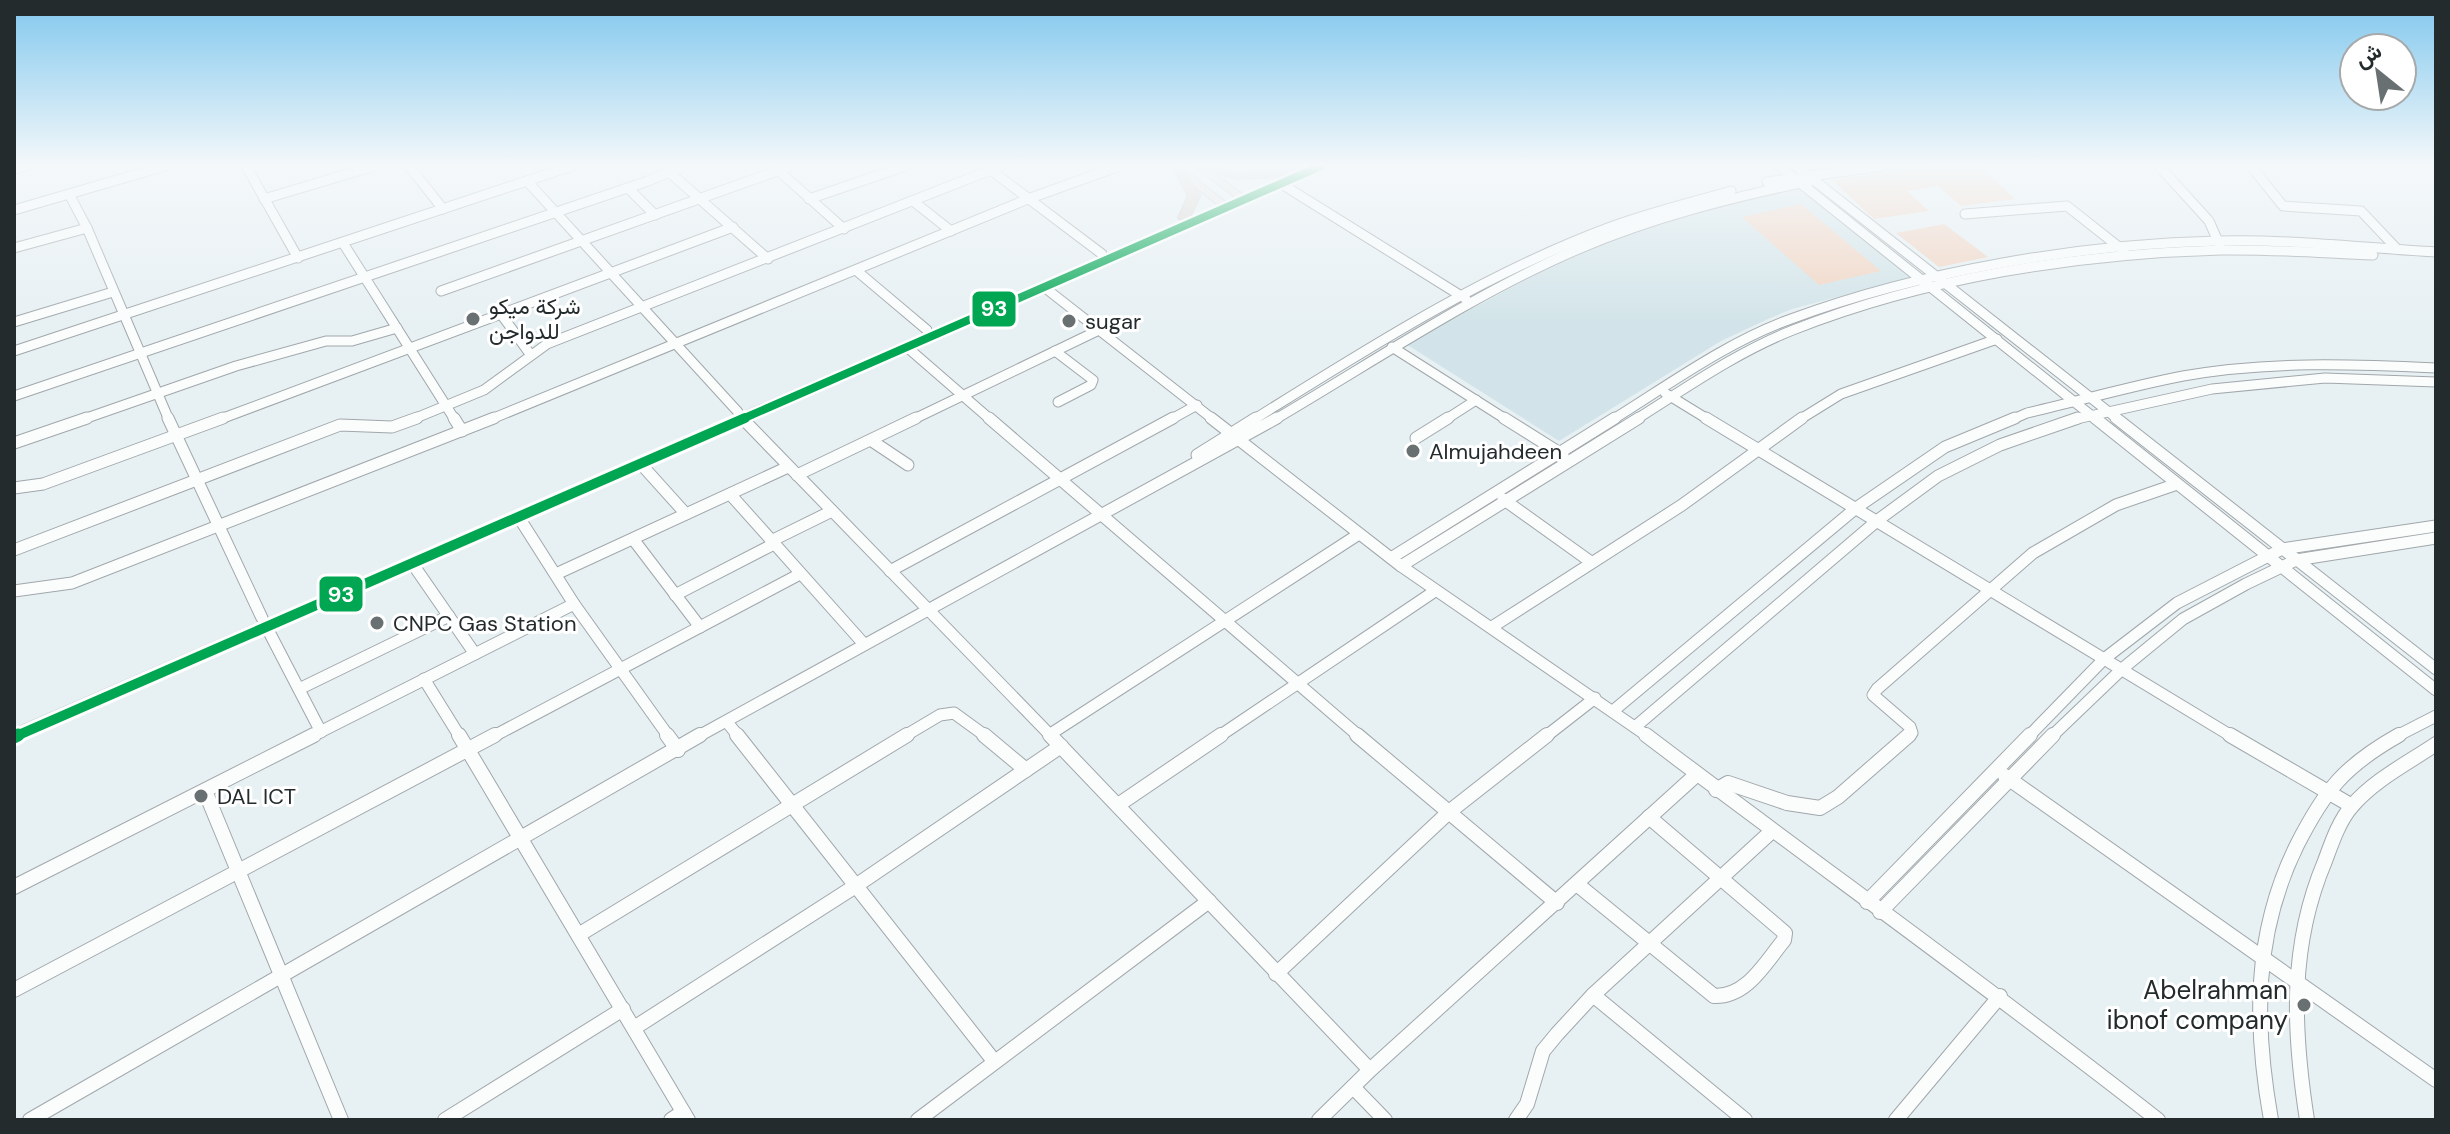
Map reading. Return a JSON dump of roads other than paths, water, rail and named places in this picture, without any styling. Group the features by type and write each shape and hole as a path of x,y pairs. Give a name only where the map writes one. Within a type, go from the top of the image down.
{"highway":[{"path":"14,737 264,622 412,563 640,463 927,330 1188,220"},
{"path":"14,726 741,416 908,348 1188,220"}],"street":[{"path":"82,219 139,355 219,528 321,732"},
{"path":"275,219 298,258"},
{"path":"14,351 414,219"},
{"path":"14,396 532,219"},
{"path":"562,219 793,471 1370,1070"},
{"path":"441,291 644,219"},
{"path":"724,219 768,259"},
{"path":"832,219 844,229"},
{"path":"14,550 340,425 392,427 446,407 484,390 530,354 869,219"},
{"path":"936,219 951,231"},
{"path":"14,591 72,583 219,528 676,345 980,219"},
{"path":"1055,219 1102,254"},
{"path":"1343,219 1472,302"},
{"path":"1235,435 1381,340 1513,268 1609,227 1640,219"},
{"path":"30,1120 925,607 1099,513 1472,302 1546,263 1657,219"},
{"path":"1846,219 2436,690"},
{"path":"1864,219 2436,669"},
{"path":"2083,219 2125,253"},
{"path":"2207,219 2220,246"},
{"path":"2369,219 2397,249"},
{"path":"14,488 43,484 410,350 733,227"},
{"path":"14,248 87,228"},
{"path":"343,243 462,431"},
{"path":"2220,246 2436,259"},
{"path":"1396,562 1558,451 1727,348 1790,319 1921,279 2065,254 2220,246 2436,252"},
{"path":"1396,562 1507,502 1733,359 1792,330 1931,287 2125,253"},
{"path":"857,271 927,330"},
{"path":"1044,287 1396,562 1635,727 1880,912 2000,996 2158,1120"},
{"path":"14,322 113,292"},
{"path":"501,314 530,354"},
{"path":"14,443 236,366 326,341 352,341 397,328"},
{"path":"556,574 730,494 872,441 962,394 1099,330"},
{"path":"1492,627 1682,505 1828,400 1997,339"},
{"path":"1381,340 1571,461"},
{"path":"908,348 1295,683 1557,903"},
{"path":"1055,351 1093,380 1091,385 1058,402"},
{"path":"1613,711 1856,508 1945,447 2027,413 2184,376 2265,367 2350,364 2436,368"},
{"path":"1635,727 1878,520 1950,470 2000,445 2089,414 2212,389 2325,378 2436,382"},
{"path":"1658,389 2325,793 2352,806"},
{"path":"1416,438 1476,400"},
{"path":"890,571 1197,405"},
{"path":"872,441 908,465"},
{"path":"640,463 686,514"},
{"path":"1716,790 1728,783 1806,808 1829,805 1912,733 1907,721 1873,695 1877,689 2021,562 2071,529 2127,500 2177,484"},
{"path":"1494,493 1591,562"},
{"path":"730,494 863,643"},
{"path":"675,595 832,511"},
{"path":"518,516 574,604 678,750"},
{"path":"1867,902 2104,659 2177,603 2282,549 2436,526"},
{"path":"1049,735 1359,534"},
{"path":"1880,912 2008,778 2122,669 2183,619 2296,560 2436,538"},
{"path":"633,539 700,627"},
{"path":"412,563 475,654"},
{"path":"14,990 800,574"},
{"path":"1118,805 1435,591"},
{"path":"14,887 574,604"},
{"path":"299,689 449,616"},
{"path":"424,679 580,934 681,1117"},
{"path":"1276,974 1449,812 1595,698"},
{"path":"580,934 948,713 961,716 1026,770"},
{"path":"2271,1120 2259,1055 2261,957 2279,881 2325,793 2349,770 2389,742 2436,716"},
{"path":"727,722 994,1061"},
{"path":"2307,1120 2294,1027 2297,942 2311,886 2352,806 2436,744"},
{"path":"634,1028 854,887 1061,746"},
{"path":"1994,769 2436,1080"},
{"path":"1319,1120 1370,1070 1696,775"},
{"path":"205,791 341,1120"},
{"path":"1578,885 1714,996 1725,998 1737,994 1784,940 1785,933 1649,817"},
{"path":"1516,1120 1527,1104 1543,1051 1593,995 1772,831"},
{"path":"918,1120 1209,901"},
{"path":"1593,995 1745,1120"},
{"path":"1896,1120 2000,996"},
{"path":"445,1120 623,1009"},
{"path":"1353,1087 1385,1120"}],"place":[{"name":"شركة ميكو للدواجن","path":"473,319"},
{"name":"sugar","path":"1069,321"},
{"name":"Almujahdeen","path":"1413,451"},
{"name":"CNPC Gas Station","path":"377,623"},
{"name":"DAL ICT","path":"201,796"},
{"name":"Abelrahman ibnof company","path":"2304,1005"}]}
